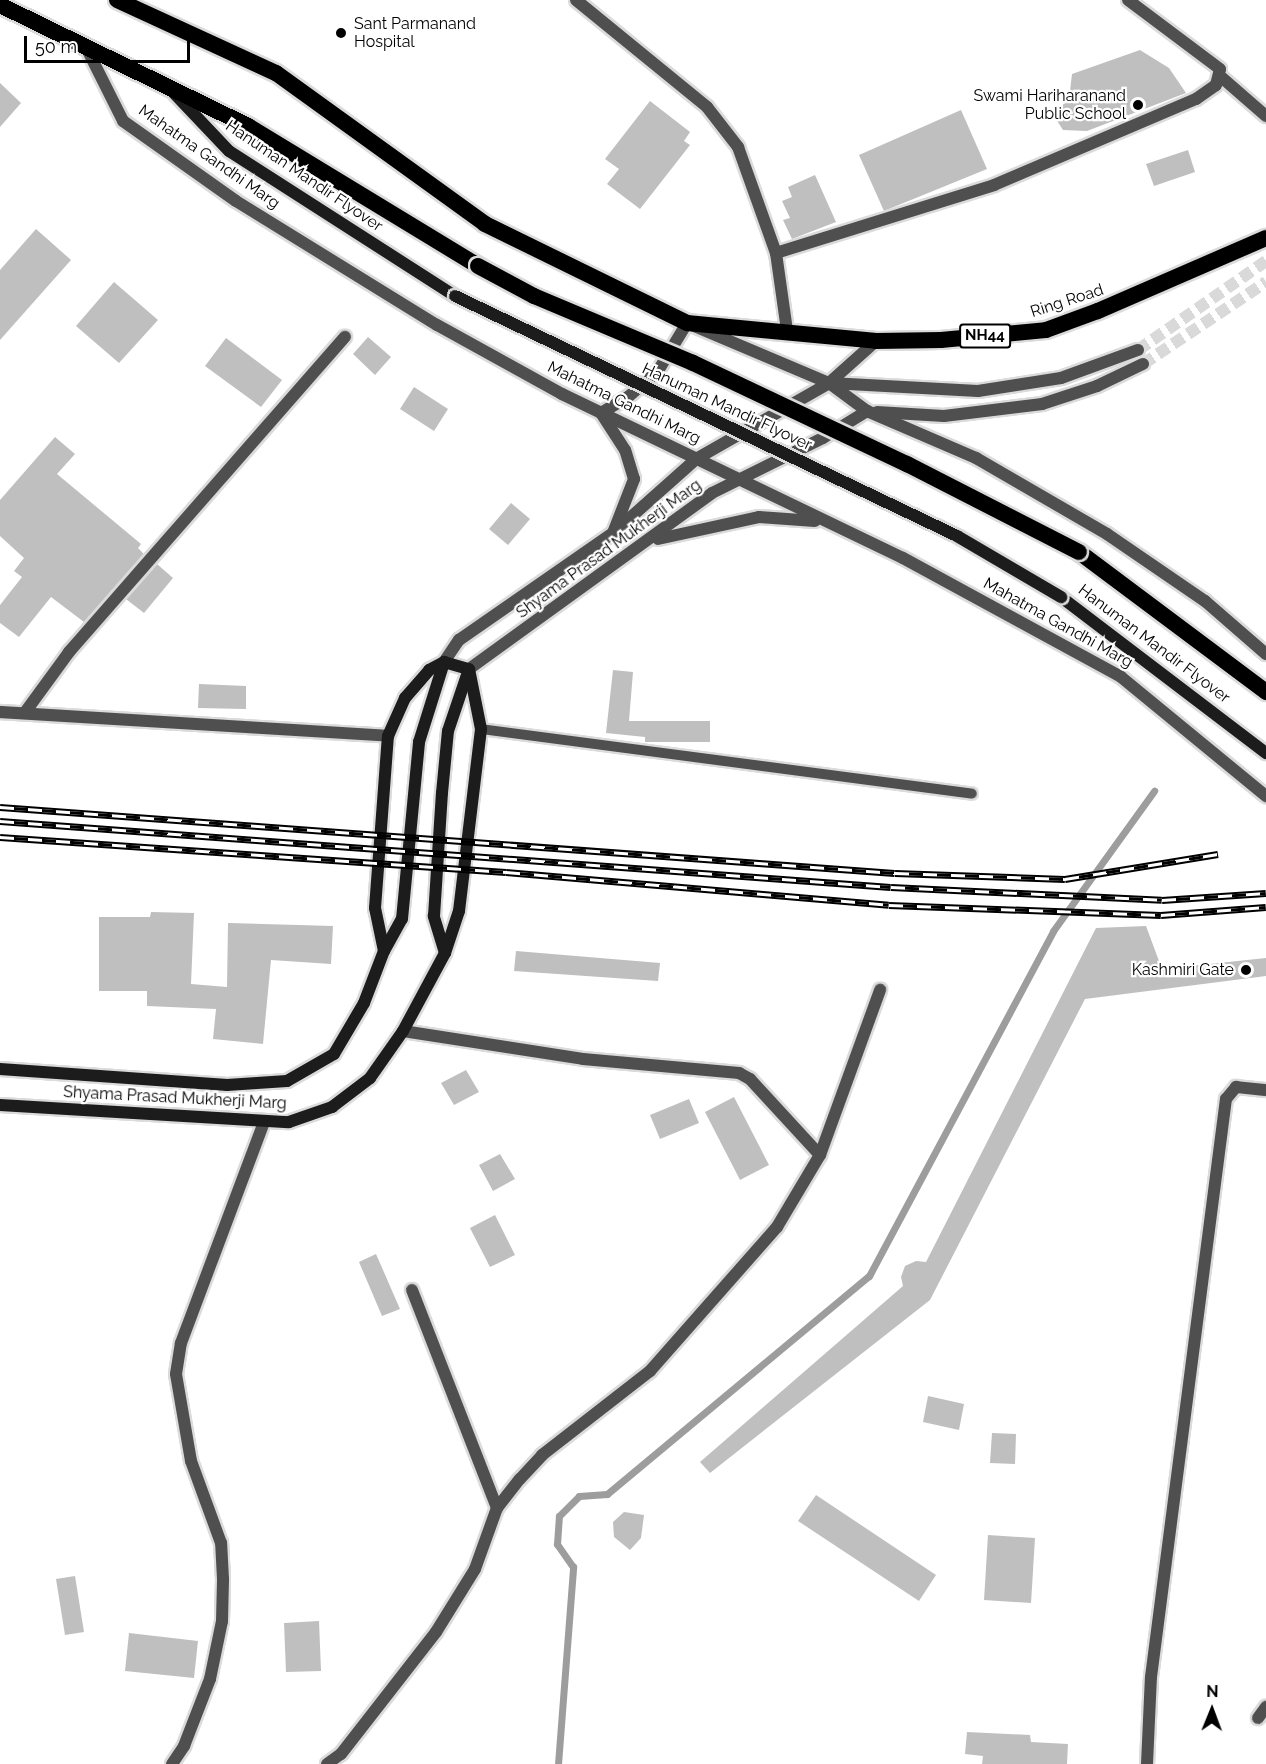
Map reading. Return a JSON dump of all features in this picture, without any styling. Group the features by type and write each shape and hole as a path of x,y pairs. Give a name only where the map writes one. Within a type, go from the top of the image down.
{"highway":[{"path":"117,0 276,73 484,224 687,323"},
{"path":"0,5 171,90"},
{"name":"Hanuman Mandir Flyover","path":"171,90 248,126 534,296 693,363 1079,552 1266,692"},
{"name":"Ring Road","path":"687,323 787,330 876,341 941,340 1046,330 1266,238"}],"main road":[{"name":"Hanuman Mandir Flyover","path":"171,90 230,151 455,296 957,536 1061,597 1266,753"},
{"path":"444,662 469,669 448,731 442,793 434,916 445,953"},
{"name":"Shyama Prasad Mukherji Marg","path":"384,951 375,909 388,736 405,698 429,670 444,662"},
{"name":"Shyama Prasad Mukherji Marg","path":"0,1068 227,1085 287,1081 334,1054 364,1004 384,951 402,919 419,742 444,662"},
{"name":"Shyama Prasad Mukherji Marg","path":"1,1106 289,1122 332,1107 370,1078 403,1031 445,953 459,911 481,729 469,669"}],"street":[{"path":"576,0 707,107 738,147 776,254 787,330"},
{"path":"776,254 994,185 1196,99 1216,85 1220,69 1128,0"},
{"name":"Mahatma Gandhi Marg","path":"87,49 123,121 236,201 437,325 601,413 741,480 822,522 903,558 1121,677 1266,796"},
{"path":"1220,76 1266,116"},
{"path":"613,533 634,479 625,450 601,413 628,397 658,371 687,323 829,383 867,411 976,458 1107,534 1205,601 1266,654"},
{"path":"26,711 69,652 345,337"},
{"name":"Shyama Prasad Mukherji Marg","path":"444,662 459,640 613,533 696,459 829,383 876,341"},
{"path":"829,383 978,391 1061,378 1138,350"},
{"path":"867,411 944,416 1041,404 1097,386 1143,364"},
{"name":"Shyama Prasad Mukherji Marg","path":"469,669 651,541 712,493 741,480 867,411"},
{"path":"651,541 759,517 822,522"},
{"path":"0,712 26,711 388,736"},
{"path":"327,1764 341,1754 436,1632 475,1569 497,1508 542,1455 650,1371 714,1302 777,1227 820,1155 880,990"},
{"path":"403,1031 583,1059 745,1075 820,1155"},
{"path":"1147,1764 1151,1677 1226,1099 1236,1087 1266,1090"},
{"path":"172,1764 184,1746 210,1679 222,1621 223,1579 221,1543 191,1461 176,1374 181,1343 264,1122"},
{"path":"412,1290 497,1508"},
{"path":"1258,1718 1266,1707"}],"lane":[{"path":"481,729 972,794"}],"building":[{"path":"1140,50 1169,68 1186,93 1087,131 1063,130 1052,113 1069,100 1072,74"},
{"path":"0,83 21,103 0,127"},
{"path":"650,101 690,132 684,141 690,145 640,209 607,184 619,169 605,159"},
{"path":"961,110 987,169 884,211 859,155"},
{"path":"1188,150 1195,172 1154,186 1146,164"},
{"path":"815,175 836,222 792,239 783,220 790,218 782,201 792,197 788,187"},
{"path":"36,229 71,260 0,340 0,270"},
{"path":"114,282 158,320 119,363 76,326"},
{"path":"368,337 391,357 375,375 353,354"},
{"path":"226,338 282,380 261,407 205,366"},
{"path":"414,387 448,409 434,431 400,409"},
{"path":"55,437 75,454 57,474 141,544 138,548 144,554 84,622 51,597 19,637 0,623 0,605 22,577 14,571 24,558 0,536 0,500"},
{"path":"511,503 530,519 508,545 489,529"},
{"path":"157,564 173,578 144,613 126,599"},
{"path":"613,670 633,672 629,721 710,721 710,742 645,742 645,737 606,733"},
{"path":"199,684 246,686 246,709 198,708"},
{"path":"151,912 194,913 191,984 227,987 228,923 333,926 331,964 271,960 263,1044 213,1039 216,1009 147,1006 147,991 99,991 99,917 150,917"},
{"path":"1146,926 1162,969 1266,958 1266,976 1085,999 930,1300 710,1473 700,1462 903,1286 901,1277 905,1266 916,1261 926,1262 1096,928"},
{"path":"516,951 660,963 658,981 514,971"},
{"path":"466,1070 479,1092 454,1105 441,1083"},
{"path":"734,1097 769,1165 740,1180 705,1112"},
{"path":"689,1099 699,1123 660,1139 650,1115"},
{"path":"500,1154 515,1179 493,1191 479,1165"},
{"path":"495,1215 515,1255 490,1267 470,1228"},
{"path":"376,1254 400,1309 382,1316 359,1262"},
{"path":"928,1396 964,1404 959,1430 923,1422"},
{"path":"992,1433 1016,1434 1015,1464 990,1463"},
{"path":"816,1495 936,1575 919,1601 798,1521"},
{"path":"624,1512 644,1515 641,1538 630,1550 614,1537 613,1522"},
{"path":"988,1535 1035,1538 1031,1603 984,1600"},
{"path":"75,1576 84,1632 65,1635 56,1579"},
{"path":"319,1621 321,1671 286,1672 284,1623"},
{"path":"129,1633 198,1641 194,1678 125,1671"},
{"path":"967,1732 1030,1735 1031,1742 1068,1744 1067,1764 982,1764 983,1756 965,1754"}],"waterway":[{"path":"558,1764 573,1567 557,1544 559,1516 579,1496 607,1494 869,1276 1053,931 1154,791"}],"tunnel":[{"path":"1138,350 1266,261"},
{"path":"1143,364 1266,282"}],"railway":[{"path":"0,807 895,873 1065,879 1218,854"},
{"path":"0,821 891,887 1162,900 1266,893"},
{"path":"0,837 506,872 889,905 1161,915 1266,907"}],"place":[{"name":"Sant Parmanand Hospital","path":"341,33"},
{"name":"Swami Hariharanand Public School","path":"1138,105"},
{"name":"Kashmiri Gate","path":"1246,970"}]}
